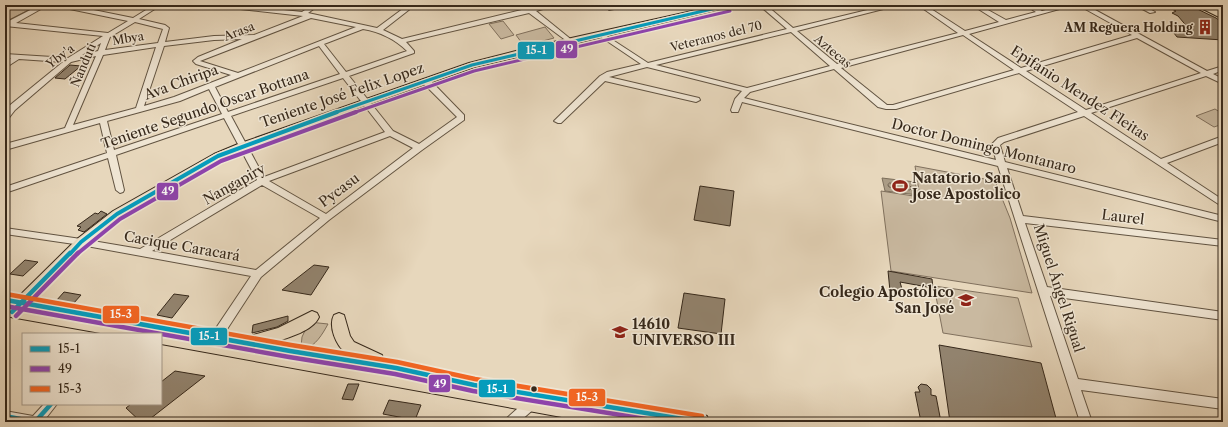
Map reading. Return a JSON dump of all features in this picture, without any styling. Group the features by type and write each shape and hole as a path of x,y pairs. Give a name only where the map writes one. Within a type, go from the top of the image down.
{"highway":[{"path":"1200,5 1223,16"},
{"path":"1207,5 1223,13"},
{"path":"10,305 113,332 126,333"},
{"path":"10,305 242,342 289,357"},
{"path":"242,342 284,334 312,317"},
{"path":"339,318 340,333 346,345 392,367"},
{"path":"162,334 632,422"},
{"path":"162,338 302,360 313,355 392,367 474,385 654,417"},
{"path":"577,412 588,410 701,422"}],"main road":[{"name":"Teniente José Felix Lopez","path":"10,305 81,242 117,214 218,156 242,146 472,65 570,40 729,5"}],"street":[{"path":"7,25 45,5"},
{"path":"60,5 163,26 166,28 162,44 139,110"},
{"name":"Yby'a","path":"5,117 12,108 70,60 158,5"},
{"path":"222,5 306,15 378,30 401,40 554,5"},
{"path":"254,10 261,5"},
{"name":"Arasa","path":"238,75 198,63 196,61 200,58 255,37 306,15 316,5"},
{"path":"396,5 411,6"},
{"name":"Aztecas","path":"762,5 881,105 886,107 893,107 1020,70"},
{"name":"Veteranos del 70","path":"558,121 603,78 610,74 896,5"},
{"name":"Epifanio Mendez Fleitas","path":"921,5 1162,162 1223,204"},
{"path":"976,5 1004,22"},
{"path":"1028,5 1041,13"},
{"path":"600,34 647,65 748,90 1071,5"},
{"path":"1081,5 1223,82"},
{"path":"1138,5 1152,12"},
{"path":"378,30 411,6"},
{"path":"530,10 570,40"},
{"name":"Ñanduti","path":"7,25 108,35 68,130"},
{"name":"Ava Chiripa","path":"5,147 176,99 362,27"},
{"path":"1020,70 1137,36"},
{"name":"Mbya","path":"5,56 70,60 100,53 162,44 214,38 255,37"},
{"name":"Teniente Segundo Oscar Bottana","path":"5,190 345,76 412,52 401,40"},
{"path":"320,43 390,133 419,148"},
{"path":"5,66 17,57"},
{"path":"1086,112 1223,68"},
{"path":"603,78 696,100"},
{"name":"Pycasu","path":"216,338 258,274 326,218 419,148 461,119 426,81"},
{"path":"211,85 242,146 262,181 326,218"},
{"path":"735,110 740,99 748,90"},
{"name":"Doctor Domingo Montanaro","path":"740,99 1223,219"},
{"name":"Miguel Ángel Rigual","path":"1086,112 998,142 996,147 1075,384 1086,422"},
{"path":"103,120 110,154 120,190"},
{"name":"Nangapiry","path":"141,253 262,181 390,133"},
{"path":"1162,162 1223,140"},
{"name":"Laurel","path":"1020,219 1223,243"},
{"name":"Cacique Caracará","path":"5,231 81,242 258,274"},
{"path":"1044,291 1223,316"},
{"path":"1075,384 1223,404"},
{"path":"511,422 531,404"},
{"path":"5,416 36,422 50,405"}],"shaded area":[{"path":"5,5 38,5 5,22"},
{"path":"503,21 514,35 501,39 489,24"},
{"path":"545,27 554,38 524,46 516,35"},
{"path":"1215,109 1223,114 1223,124 1214,127 1196,116"},
{"path":"915,166 995,181 1010,218 1032,293 891,271 881,191 920,197"},
{"path":"934,286 1018,298 1032,347 943,333"},
{"path":"309,322 328,324 321,336 304,350 301,347 302,337"}],"water":[{"name":"Natatorio San Jose Apostolico","path":"882,178 915,182 918,195 885,191"}],"building":[{"path":"1163,5 1189,5 1216,18 1223,23 1223,40 1177,37 1170,28 1189,29 1178,16 1172,13 1176,11"},
{"path":"70,65 81,66 65,79 55,78"},
{"path":"700,186 734,191 730,226 694,220"},
{"path":"101,211 107,214 84,232 78,230 81,227 77,226 95,213 98,214"},
{"path":"25,260 38,262 23,276 10,274"},
{"path":"314,265 329,267 311,295 282,290"},
{"path":"888,271 932,279 933,288 900,282 902,289 898,292 890,291"},
{"path":"64,292 81,295 73,304 56,301"},
{"path":"684,293 725,299 721,334 678,328"},
{"path":"174,294 189,296 172,318 157,315"},
{"path":"288,316 288,321 277,327 252,333 253,325"},
{"name":"Colegio Apostólico San José","path":"939,345 1041,363 1057,422 950,422"},
{"path":"175,371 205,376 146,422 141,422 126,408 130,405 162,405 162,381"},
{"path":"348,384 359,384 353,400 342,399"},
{"path":"921,384 927,385 931,389 931,395 936,396 941,422 921,422 915,392 920,392 918,387"},
{"path":"389,400 421,405 415,420 383,414"}],"transit line":[{"name":"15-1","path":"12,312 81,242 117,214 218,156 242,146 472,65 729,5"},
{"name":"49","path":"16,316 85,246 120,219 221,161 474,71 730,11"},
{"name":"15-3","path":"6,294 291,345 397,362 475,379 702,416"},
{"name":"15-1","path":"6,300 290,351 396,368 474,385 701,422"},
{"name":"49","path":"5,306 155,333"},
{"name":"49","path":"162,334 395,374 473,391 664,422"},
{"name":"15-1","path":"5,416 35,422 50,405"}],"place":[{"name":"AM Reguera Holding","path":"1205,27"},
{"name":"Natatorio San Jose Apostolico","path":"900,186"},
{"name":"Colegio Apostólico San José","path":"966,300"},
{"name":"14610 UNIVERSO III","path":"620,332"}]}
